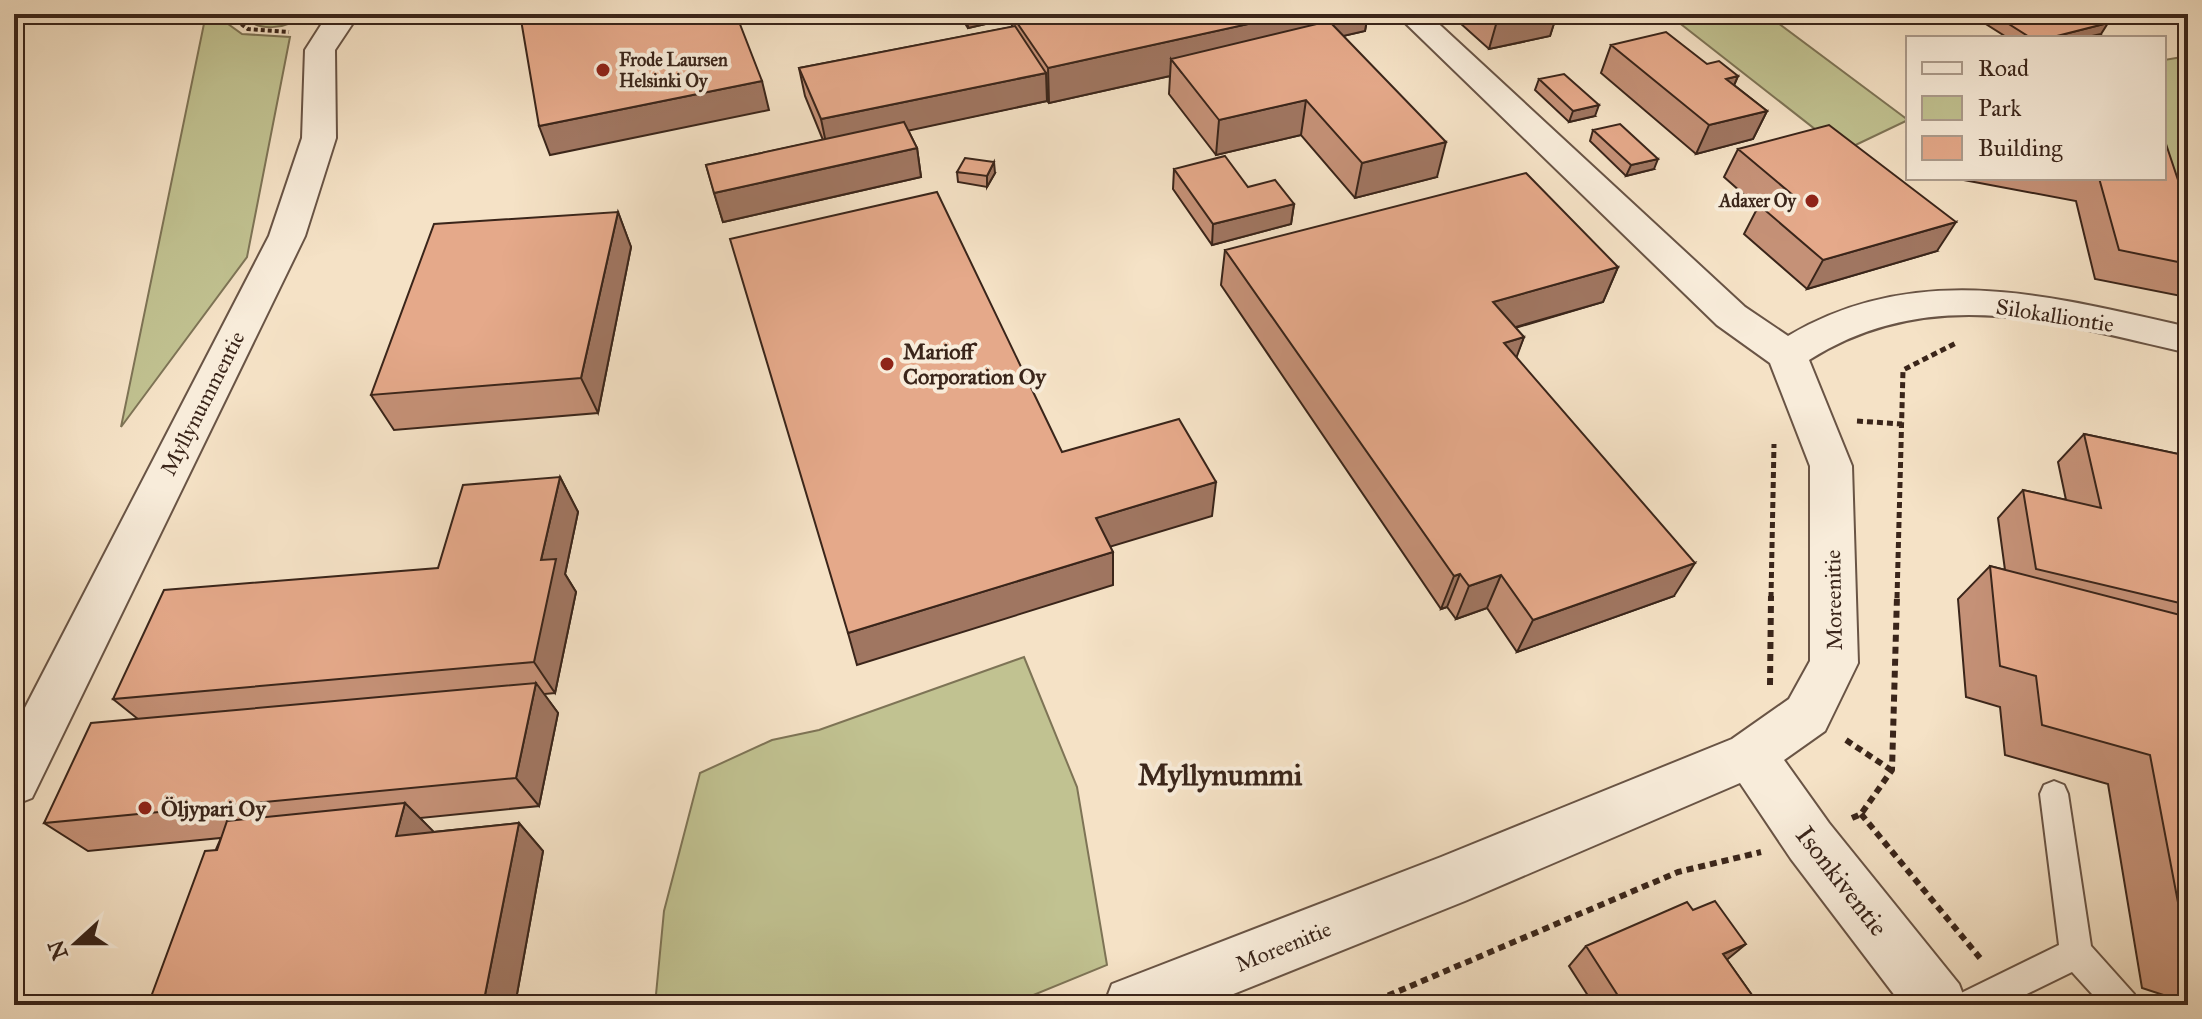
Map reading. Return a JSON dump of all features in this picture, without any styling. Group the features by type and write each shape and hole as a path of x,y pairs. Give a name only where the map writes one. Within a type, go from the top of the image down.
{"street":[{"path":"1411,14 1731,316 1787,355"},
{"name":"Myllynummentie","path":"14,781 287,236 319,138 317,76 320,50 337,22"},
{"name":"Silokalliontie","path":"1787,355 1819,333 1921,303 2015,303 2188,340"},
{"name":"Moreenitie","path":"1133,1005 1446,882 1750,755 1807,715 1834,663 1831,466 1787,355"},
{"name":"Isonkiventie","path":"1750,755 1810,841 1938,1005"}],"lane":[{"path":"2054,794 2076,953 2123,1005"},
{"path":"1970,1005 2076,953"}],"path":[{"path":"234,14 234,19 248,29 281,33 337,22"},
{"path":"1861,814 2004,988"}],"green space":[{"path":"206,14 225,14 224,21 242,34 290,37 247,257 121,427"},
{"path":"242,14 304,14 281,26 264,27"},
{"path":"1668,14 1766,14 1906,119 1843,151"},
{"path":"2188,56 2188,243 2166,176 2166,60"},
{"path":"1024,657 1077,787 1107,965 1009,1005 655,1005 664,911 700,773 772,740 819,730"}],"building":[{"path":"520,14 736,14 762,81 539,126"},
{"path":"1011,14 1294,14 1048,68"},
{"path":"1488,14 1530,14 1497,21"},
{"path":"1993,14 2091,14 2108,23 2057,36 2028,36"},
{"path":"1329,21 1446,142 1362,163 1306,100 1219,120 1171,59"},
{"path":"1015,26 1046,73 821,119 799,68"},
{"path":"1666,32 1707,64 1719,61 1738,76 1726,79 1767,111 1709,125 1611,45"},
{"path":"1564,74 1599,105 1573,111 1539,79"},
{"path":"904,122 917,148 714,193 706,165"},
{"path":"1620,124 1658,159 1631,165 1593,130"},
{"path":"1829,125 1956,222 1823,260 1759,205 1794,196 1738,149"},
{"path":"2166,144 2188,210 2188,264 2119,250 2100,180 2166,180"},
{"path":"1225,156 1248,187 1275,180 1294,204 1213,224 1174,169"},
{"path":"965,158 994,162 987,176 957,172"},
{"path":"1526,173 1618,267 1493,302 1524,337 1504,343 1695,563 1533,620 1501,575 1469,586 1460,574 1454,576 1225,250"},
{"name":"Marioff Corporation Oy","path":"937,192 1062,452 1179,419 1216,482 1096,518 1113,552 848,633 730,239"},
{"path":"618,212 581,378 371,395 434,224"},
{"path":"2084,434 2188,456 2188,605 2036,569 2023,490 2101,508"},
{"path":"560,477 541,560 556,559 534,662 113,699 164,590 438,568 463,485"},
{"path":"1990,566 2188,617 2188,955 2150,755 2042,725 2036,676 2000,666"},
{"path":"536,683 516,778 44,823 91,723"},
{"path":"405,803 396,836 519,823 483,1005 148,1005 205,851 217,850 227,821"},
{"path":"1715,901 1746,944 1723,954 1759,1005 1624,1005 1586,946 1687,902 1693,910"}],"place":[{"name":"Frode Laursen Helsinki Oy","path":"603,70"},
{"name":"Adaxer Oy","path":"1812,201"},
{"name":"Marioff Corporation Oy","path":"887,364"},
{"name":"Öljypari Oy","path":"145,808"}],"district":[{"name":"Myllynummi","path":"1220,775"}]}
